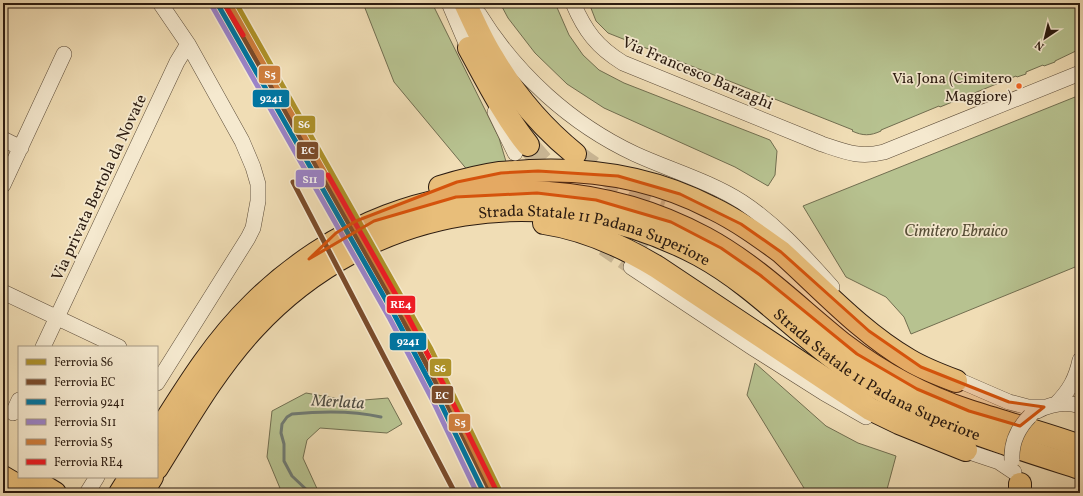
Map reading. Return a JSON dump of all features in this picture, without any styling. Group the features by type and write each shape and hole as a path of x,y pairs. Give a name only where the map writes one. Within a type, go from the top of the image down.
{"highway":[{"path":"465,3 484,42 504,76 531,111 563,144 575,154"},
{"path":"469,48 501,106 522,149"},
{"path":"314,266 336,233 352,223 372,214 435,189 477,177 501,173 556,171 605,174 664,188 711,207 741,224 781,252 853,318 890,347 921,366 956,381"},
{"name":"Strada Statale 11 Padana Superiore","path":"158,466 205,392 240,344 293,292 314,266 324,248 374,221 411,208 470,194 519,193 577,196 615,203 653,215 690,230 749,266 843,344 886,373 917,390 962,408 1080,446"},
{"path":"665,203 707,222 759,254 799,286 858,339 911,377 953,396 1059,438"},
{"name":"Strada Statale 11 Padana Superiore","path":"158,432 202,364 225,334 269,288 290,271 337,261 382,237 450,216 485,211 535,210 576,214 612,221 647,232 694,253 745,285 822,350 854,374 900,401 989,438 1080,468"},
{"path":"314,266 348,264 407,236 474,221 531,221 562,226 601,238 639,256 865,405 899,423 966,450"},
{"path":"647,248 821,363 882,401 921,418 989,438"},
{"path":"3,461 18,470"},
{"path":"3,476 30,493"},
{"path":"31,478 55,493"},
{"path":"120,493 129,478"},
{"path":"142,493 151,478"}],"street":[{"path":"158,381 248,238 253,228 258,201 258,184 253,167 242,141 188,44 160,3"},
{"path":"449,3 469,48"},
{"path":"472,3 509,56 541,90 560,107 597,134 616,145 657,164 710,185 758,213 787,238 843,300 871,326 909,354 956,381 1009,402 1028,407 1050,406 1065,403 1080,406"},
{"name":"Via Francesco Barzaghi","path":"573,3 579,19 588,33 598,45 623,63 851,154 875,154 894,149 1080,73"},
{"name":"Via privata Bertola da Novate","path":"43,346 177,62 188,44"},
{"path":"3,185 64,54"},
{"path":"3,139 21,148"},
{"path":"631,266 753,348 851,409 903,432 966,450 999,462 1019,480"},
{"path":"3,292 117,346"},
{"path":"1019,480 1012,449 1016,435 1022,423 1030,416 1050,406 1069,390 1079,371"},
{"path":"87,493 96,478"}],"highlighted area":[{"path":"538,171 618,176 680,194 741,224 781,252 869,331 921,367 1009,402 1044,407 1020,426 969,411 917,389 857,354 760,275 721,248 671,222 596,200 537,193 456,197 374,221 309,259 336,233 356,221 457,182 501,173"}],"green space":[{"path":"363,3 432,3 499,138 507,165 469,172 394,82"},
{"path":"500,3 555,3 569,35 583,55 599,70 624,83 770,140 777,151 775,175 768,186 735,167 604,108 567,84 535,53 508,18"},
{"path":"589,3 1080,3 1080,49 1055,62 1026,72 1026,74 1016,76 940,107 939,106 877,133 863,135 608,33 596,21"},
{"name":"Cimitero Ebraico","path":"1080,95 1080,265 911,334 904,317 886,297 846,277 803,206"},
{"path":"755,363 826,426 858,443 896,456 886,493 807,493 747,395"},
{"path":"306,393 352,401 388,398 402,424 387,433 320,428 307,440 303,458 319,493 282,493 267,457 272,411"}],"waterway":[{"name":"Merlata","path":"310,493 292,476 284,461 284,444 281,433 282,424 287,417 292,414 314,412 359,413 381,417"}],"tunnel":[{"path":"528,145 555,175 585,203"},
{"path":"575,154 596,170 618,182 665,203"},
{"path":"612,223 647,247"},
{"path":"603,248 631,267"}],"rail line":[{"name":"9241","path":"217,3 395,316 438,398 484,493"},
{"name":"EC","path":"224,3 400,314 491,493"},
{"name":"RE4","path":"224,3 243,35"},
{"name":"S6","path":"236,3 431,349 501,493"},
{"name":"S11","path":"212,6 390,319 433,401 477,493"},
{"name":"S5","path":"231,6 426,352 494,493"},
{"name":"RE4","path":"328,175 405,311 496,490"},
{"name":"EC","path":"293,182 455,493"}],"place":[{"name":"Via Jona (Cimitero Maggiore)","path":"1019,86"}]}
